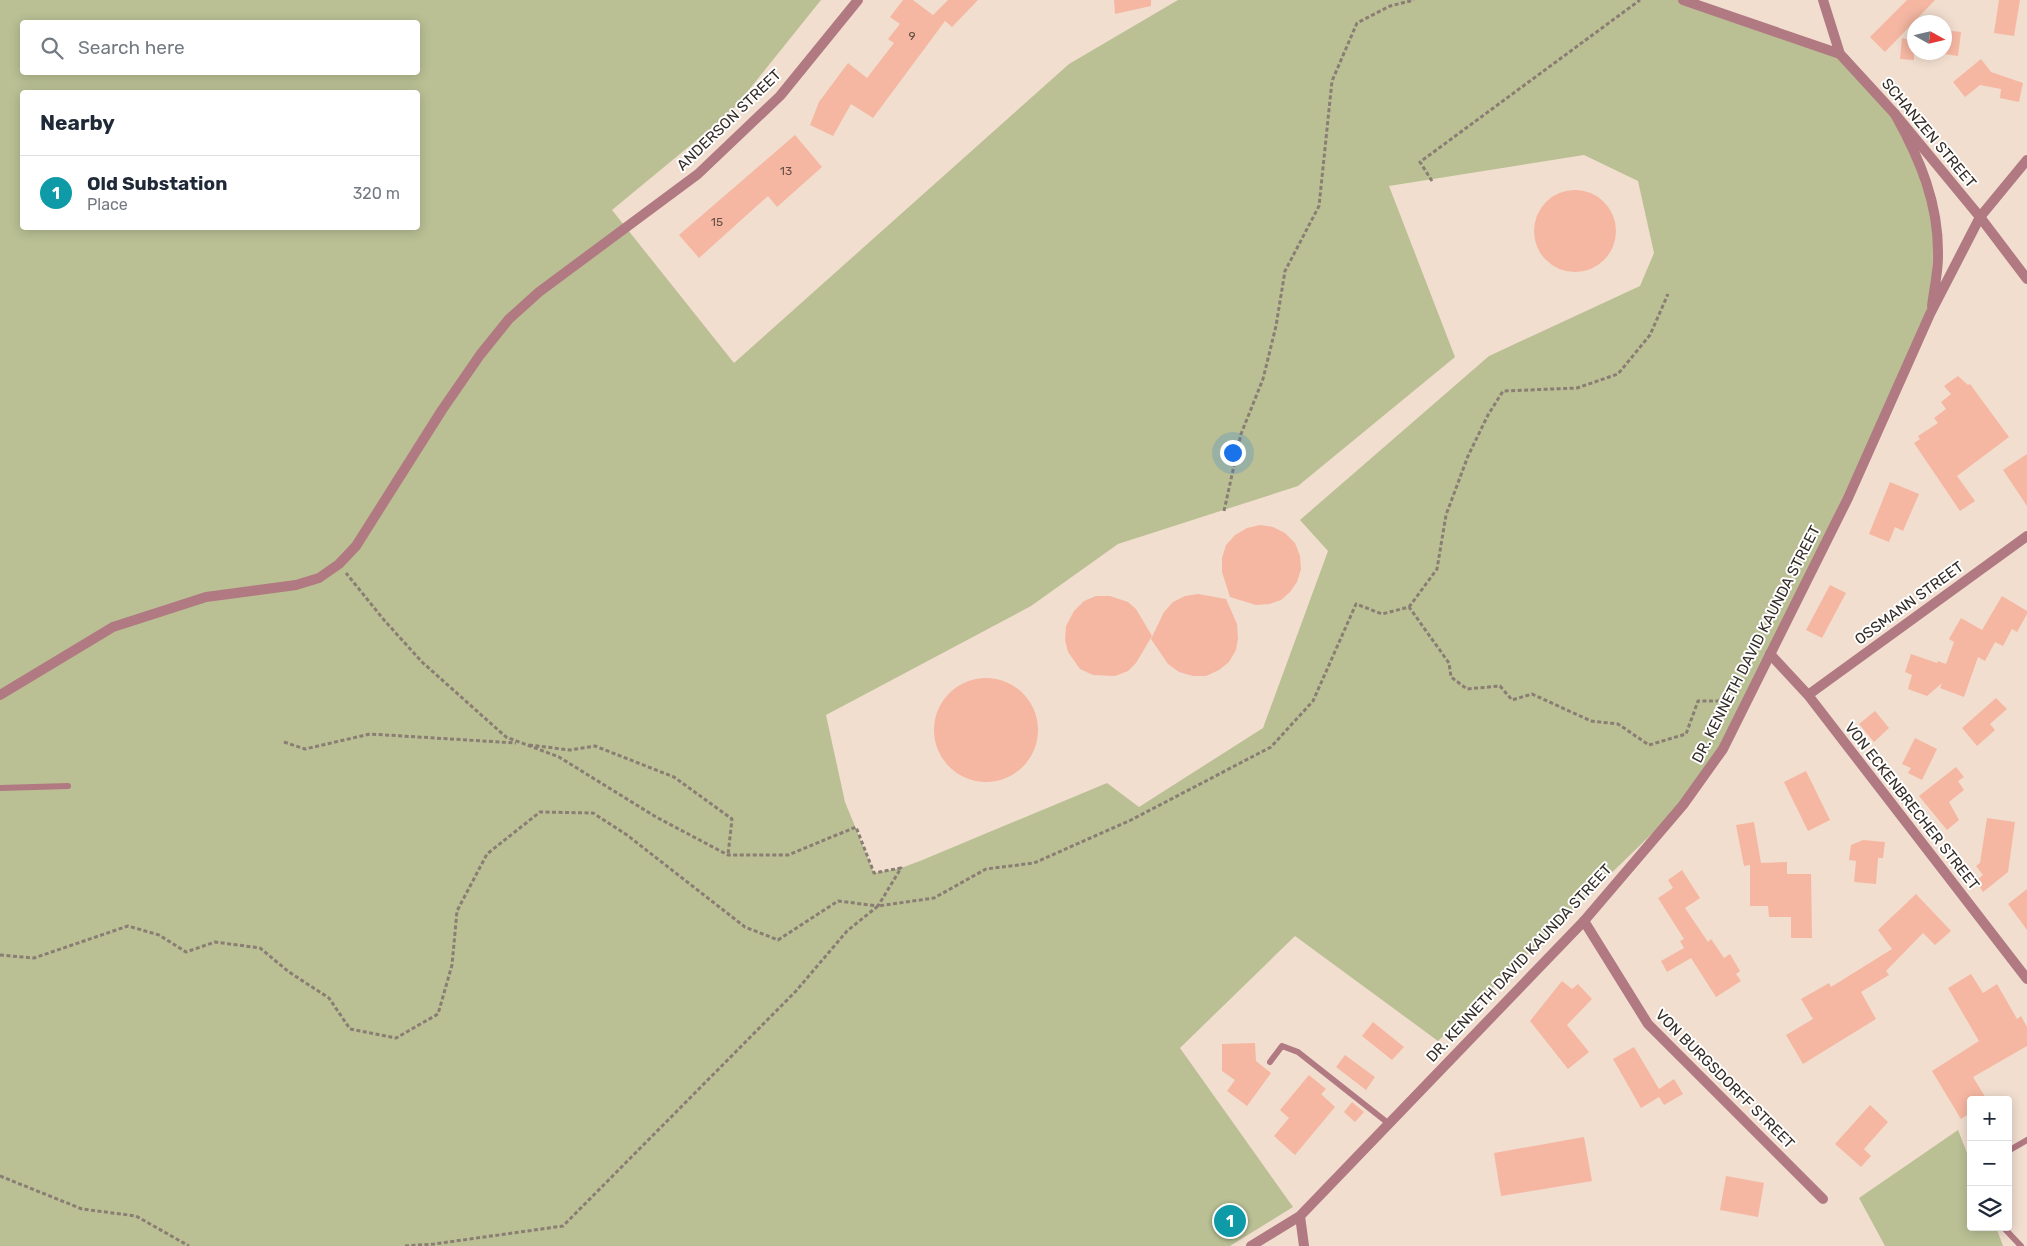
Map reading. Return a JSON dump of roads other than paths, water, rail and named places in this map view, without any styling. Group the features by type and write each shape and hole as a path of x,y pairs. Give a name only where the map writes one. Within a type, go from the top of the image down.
{"street":[{"name":"ANDERSON STREET","path":"0,694 113,627 206,597 296,585 319,578 339,564 356,546 480,355 509,319 546,286 698,174 780,96 858,0"},
{"path":"1684,0 1840,54"},
{"name":"SCHANZEN STREET","path":"1823,0 1840,54 1896,114 1980,217 2027,279"},
{"path":"1896,114 1917,154 1935,214 1938,257 1930,314"},
{"name":"DR. KENNETH DAVID KAUNDA STREET","path":"1251,1246 1300,1216 1584,921 1705,777 1723,749 1848,498 1930,314 1980,217 2027,160"},
{"name":"OSSMANN STREET","path":"1808,696 2027,536"},
{"name":"VON ECKENBRECHER STREET","path":"1770,654 1808,696 2027,979"},
{"name":"VON BURGSDORFF STREET","path":"1584,921 1648,1024 1823,1199"},
{"path":"1300,1216 1304,1246"}],"lane":[{"path":"0,788 68,786"},
{"path":"1270,1062 1282,1046 1298,1052 1388,1123"},
{"path":"2012,1149 2027,1140"},
{"path":"2007,1231 2021,1246"}],"place":[{"name":"Old Substation","path":"1230,1221"}]}
